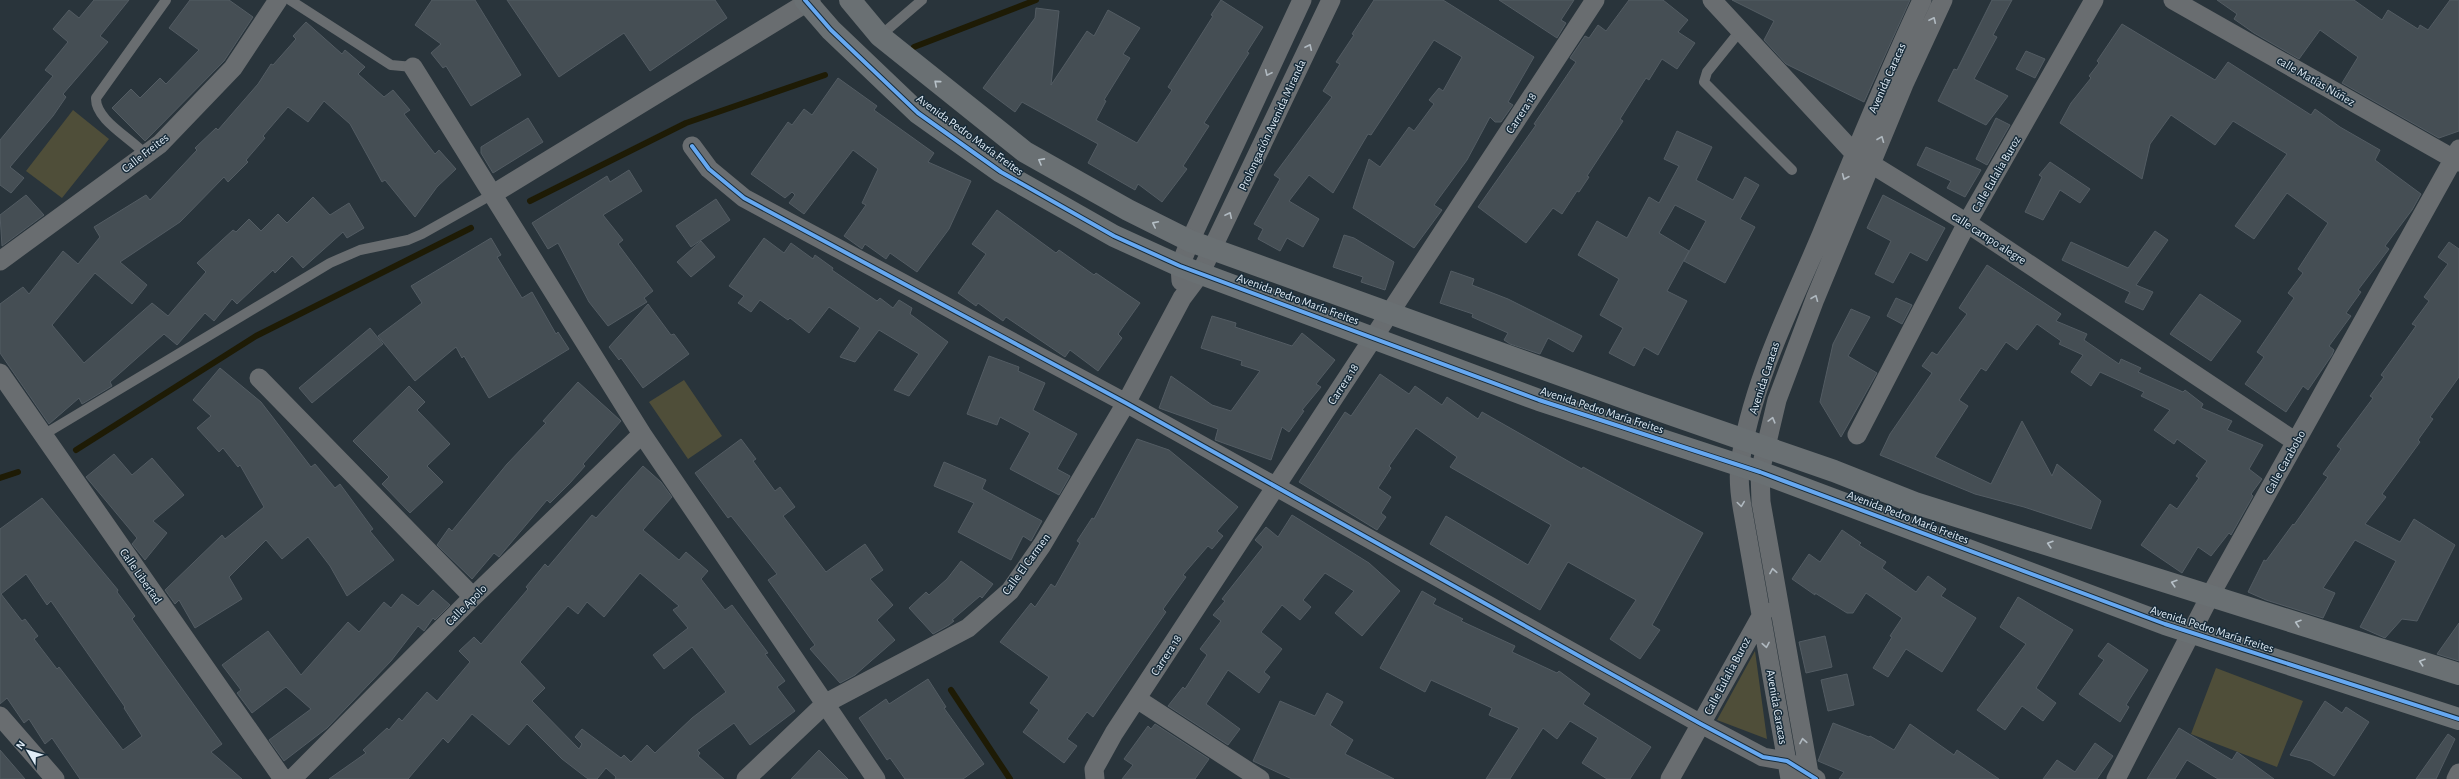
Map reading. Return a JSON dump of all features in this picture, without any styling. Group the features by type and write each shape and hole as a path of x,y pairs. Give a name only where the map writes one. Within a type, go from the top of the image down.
{"street":[{"name":"Calle Freites","path":"0,261 160,144 233,68 278,0"},
{"name":"Avenida Pedro María Freites","path":"850,0 880,36 1025,152 1128,210 1190,241 1389,314 1755,443 1915,502 2211,594 2459,674"},
{"path":"1182,298 1180,266 1190,241 1302,0"},
{"name":"Prolongación Avenida Miranda","path":"1200,274 1331,0"},
{"name":"Carrera 18","path":"1094,774 1137,699 1595,0"},
{"name":"calle campo alegre","path":"1712,0 1855,154 1968,223 2296,442"},
{"name":"Avenida Caracas","path":"1788,770 1739,488 1750,468 1755,443 1756,401 1778,336 1887,76 1922,0"},
{"name":"Avenida Caracas","path":"1755,443 1777,400 1815,299 1871,163 1904,84 1943,0"},
{"name":"Calle Eulalia Buroz","path":"1857,435 1968,223 2094,0"},
{"name":"calle Matías Núñez","path":"2173,0 2457,156"},
{"path":"493,194 807,1"},
{"name":"Avenida Pedro María Freites","path":"807,1 831,30 918,112 1001,172 1114,236 1180,266 1374,337 1539,400 1750,468 2191,633 2459,719"},
{"path":"413,67 642,434 826,703 876,779"},
{"path":"692,146 709,169 744,198 1126,403 1701,724 1788,770 1812,778"},
{"name":"Calle Carabobo","path":"2116,779 2211,594 2457,156"},
{"name":"Calle El Carmen","path":"746,779 826,703 968,628 1010,591 1042,545 1126,403 1182,298 1200,274"},
{"name":"Calle Libertad","path":"0,373 283,779"},
{"path":"259,378 473,597"},
{"name":"Calle Apolo","path":"292,779 473,597 642,434"},
{"name":"Avenida Caracas","path":"1750,468 1761,502 1812,778"},
{"name":"Calle Eulalia Buroz","path":"1670,779 1761,613 1778,598"},
{"path":"1137,699 1260,779"},
{"path":"0,716 56,779"},
{"path":"2456,779 2459,773"}],"lane":[{"path":"145,154 101,115 96,105 96,98 166,0"},
{"path":"290,0 391,65 404,68 413,67"},
{"path":"880,36 922,0"},
{"path":"1740,31 1707,72 1704,82 1792,170"},
{"path":"43,435 330,263 360,250 408,240 422,234 493,194"}],"shaded area":[{"path":"73,110 109,139 62,198 26,171"},
{"path":"684,380 722,436 688,459 649,402"},
{"path":"1755,651 1767,739 1717,720"},
{"path":"2216,668 2303,701 2277,767 2191,734"}],"building":[{"path":"94,0 129,0 100,36 108,42 63,94 66,97 53,116 10,167 24,178 11,193 0,185 0,140 53,76 45,70 68,42 53,29 69,10 79,18"},
{"path":"190,0 229,0 253,17 224,61 145,141 112,108 131,89 140,98 160,78 166,84 199,50 169,28"},
{"path":"432,0 475,0 521,75 471,106 446,66 443,68 431,53 441,44 415,25"},
{"path":"507,0 715,0 727,18 650,71 624,33 559,77"},
{"path":"1221,0 1263,27 1247,52 1249,53 1204,123 1209,126 1183,166 1187,169 1162,202 1138,184 1135,190 1088,163 1098,144 1022,102 1015,112 983,88 1035,18 1036,8 1059,11 1051,85 1087,31 1094,36 1108,10 1140,28 1123,54 1130,58 1104,100 1106,101 1096,120 1137,143 1172,90 1168,87 1213,16 1211,15"},
{"path":"1374,0 1443,0 1534,57 1508,102 1513,105 1501,122 1495,122 1490,117 1467,160 1434,205 1442,210 1414,248 1353,208 1369,159 1380,167 1409,127 1414,131 1434,104 1429,100 1439,88 1443,91 1462,57 1434,40 1371,135 1368,134 1333,193 1309,175 1289,201 1319,219 1303,247 1287,238 1280,251 1258,239 1263,229 1254,224 1280,179 1274,175 1332,97 1323,91 1340,64 1336,62 1354,35 1352,34"},
{"path":"1499,0 1574,0 1561,20 1566,23 1557,38"},
{"path":"1629,0 1663,0 1688,20 1678,32 1695,43 1677,69 1662,59 1649,80 1646,78 1620,119 1623,121 1587,176 1589,177 1579,192 1577,191 1562,214 1553,208 1526,243 1478,207 1536,125 1534,124 1576,62 1570,58 1585,36 1589,38 1598,25 1606,31"},
{"path":"1732,0 1910,0 1864,102 1786,64 1764,40 1774,21"},
{"path":"1992,0 2012,0 1993,35 1997,37 1974,79 2008,96 1986,125 1938,101 1954,69 1957,70"},
{"path":"2217,0 2354,0 2382,20 2388,10 2418,29 2420,25 2428,30 2450,0 2459,0 2459,131 2439,138 2342,83 2358,57 2320,30 2299,59 2254,33 2234,19 2237,14"},
{"path":"306,22 342,54 345,50 365,67 358,74 384,97 393,90 410,110 404,114 435,154 439,150 456,169 437,187 415,217 385,180 382,182 350,124 324,101 308,122 288,107 263,136 265,138 246,160 248,162 228,182 224,177 180,222 120,262 147,285 132,304 95,273 52,325 84,363 152,303 168,316 206,272 197,263 233,230 236,232 249,219 261,231 278,214 287,223 313,197 330,215 349,203 364,228 347,238 343,232 303,268 292,256 275,273 273,270 237,304 232,299 214,321 205,313 177,345 164,334 110,382 112,386 82,404 79,398 49,424 0,353 0,304 23,287 29,294 63,251 78,264 100,237 94,227 146,195 150,200 197,150 195,148 216,128 218,130 258,84 271,64 273,65 296,39 293,36"},
{"path":"2122,24 2215,80 2228,62 2311,115 2315,109 2340,127 2380,150 2375,160 2421,194 2412,210 2385,246 2389,249 2358,290 2361,292 2346,313 2351,316 2329,346 2334,350 2332,355 2308,390 2303,386 2286,412 2245,384 2264,357 2257,352 2294,298 2288,293 2303,273 2298,269 2328,223 2287,193 2254,239 2235,226 2287,154 2233,121 2215,145 2171,115 2150,144 2142,179 2060,123 2071,103 2091,78 2089,76 2099,63 2097,61"},
{"path":"2026,51 2045,59 2035,78 2016,69"},
{"path":"838,78 877,106 874,110 934,153 928,162 971,181 949,229 917,272 890,253 886,259 865,244 862,249 844,236 866,205 862,203 878,169 853,150 804,214 789,203 795,195 792,192 785,198 751,174 788,122 792,125 804,109 812,115"},
{"path":"528,118 543,142 493,173 481,153 481,147"},
{"path":"1996,118 2010,125 1987,165 1976,159"},
{"path":"1677,131 1712,147 1696,180 1733,200 1745,177 1759,185 1740,219 1755,227 1725,283 1684,261 1706,221 1675,205 1659,233 1689,251 1667,291 1687,301 1658,355 1644,347 1634,366 1609,353 1623,328 1600,315 1619,279 1578,255 1597,221 1627,238 1649,197 1659,203 1679,166 1664,159"},
{"path":"1926,147 1981,170 1965,197 1947,188 1951,181 1917,165"},
{"path":"2050,162 2090,189 2080,203 2060,190 2043,220 2025,212 2042,177 2039,175"},
{"path":"629,170 642,191 603,215 623,240 618,244 653,291 644,298 647,302 608,326 589,302 558,243 548,249 532,223 607,176 610,182"},
{"path":"26,195 44,215 2,246 0,215"},
{"path":"1883,195 1945,228 1927,261 1910,252 1893,283 1875,274 1891,241 1867,228"},
{"path":"716,199 730,220 691,247 676,226"},
{"path":"997,210 1056,253 1059,250 1094,275 1096,273 1140,303 1118,334 1122,338 1098,371 1070,350 1065,357 1006,317 1003,321 978,303 976,306 958,293 986,254 972,244"},
{"path":"2155,231 2168,240 2136,285 2153,292 2143,310 2125,302 2130,292 2062,260 2071,242 2128,268"},
{"path":"1344,235 1354,238 1394,262 1385,290 1361,282 1363,277 1333,267"},
{"path":"491,238 501,255 497,257 522,298 532,292 556,334 558,332 569,349 489,398 464,356 462,358 456,347 415,381 378,336 422,303 411,286"},
{"path":"764,238 784,253 791,243 813,259 815,255 833,268 832,270 877,301 880,298 893,308 899,300 912,308 910,314 948,342 909,396 894,390 919,354 879,330 855,362 840,357 860,328 829,307 809,333 790,318 788,320 760,300 751,312 738,303 744,296 729,286"},
{"path":"701,241 715,257 691,277 677,262"},
{"path":"2449,242 2459,249 2459,377 2430,417 2433,419 2418,440 2420,442 2382,494 2386,497 2365,524 2400,542 2414,519 2455,545 2417,621 2402,619 2385,638 2360,627 2396,561 2355,540 2323,588 2335,593 2323,618 2266,600 2248,592 2264,560 2266,561 2293,524 2294,525 2328,477 2323,474 2341,449 2337,446 2373,398 2370,396 2384,377 2381,375 2416,326 2412,324 2429,301 2424,297 2448,264 2438,257"},
{"path":"1987,265 2061,314 2056,321 2087,334 2084,340 2119,364 2121,359 2141,368 2138,372 2183,392 2185,390 2203,404 2201,408 2232,421 2227,430 2263,445 2249,469 2262,479 2251,494 2253,496 2231,535 2229,533 2211,556 2198,547 2182,573 2141,545 2170,504 2177,509 2199,478 2196,476 2207,461 2177,439 2174,444 2154,430 2170,410 2141,396 2144,392 2100,372 2091,386 2071,372 2083,355 2059,344 2061,341 2037,324 2017,350 2006,342 1986,371 1981,368 1959,400 1968,406 1935,457 1991,484 2022,421 2052,476 2057,464 2101,501 2091,529 2024,507 1975,494 1880,455 1890,434 1932,373 1922,366 1932,352 1937,355 1967,314 1959,308"},
{"path":"1451,271 1474,279 1472,285 1508,299 1582,336 1573,352 1548,338 1540,354 1510,344 1504,340 1508,333 1472,317 1473,314 1440,303"},
{"path":"2200,294 2241,321 2211,361 2170,334"},
{"path":"1896,298 1912,305 1902,324 1887,316"},
{"path":"648,304 671,335 674,334 689,354 643,388 621,358 619,360 609,347"},
{"path":"1851,309 1870,317 1848,356 1877,373 1841,437 1820,402 1833,344"},
{"path":"1212,316 1236,323 1235,327 1292,346 1302,333 1335,360 1316,384 1321,387 1302,410 1304,411 1289,432 1282,427 1271,460 1215,440 1218,429 1159,408 1171,376 1212,405 1231,411 1260,371 1241,365 1242,361 1201,348"},
{"path":"370,328 383,344 312,403 299,388"},
{"path":"989,356 1019,367 1018,371 1045,383 1033,410 1077,434 1057,469 1070,476 1059,495 1010,469 1030,433 1000,417 997,425 967,414"},
{"path":"220,368 261,402 311,467 315,464 335,488 340,484 373,529 370,531 394,560 347,596 330,566 308,537 282,559 266,540 229,577 242,599 195,628 179,600 175,604 165,590 222,535 225,539 264,507 240,465 238,467 223,448 219,452 197,428 211,416 193,400"},
{"path":"1380,374 1409,394 1415,386 1442,405 1447,397 1478,419 1482,412 1582,469 1583,467 1703,533 1652,625 1660,630 1640,659 1610,639 1636,600 1568,562 1540,610 1430,544 1446,516 1528,565 1551,525 1450,467 1457,457 1416,428 1389,466 1391,468 1378,488 1391,497 1381,513 1386,517 1377,530 1299,482 1345,412 1351,416"},
{"path":"578,382 621,421 583,464 585,466 570,483 550,503 547,500 499,557 494,553 472,579 437,545 449,528 452,531 507,464 546,423 543,421"},
{"path":"409,386 425,402 417,410 450,444 427,466 443,482 410,513 382,484 389,477 353,441"},
{"path":"741,439 756,459 753,461 775,491 780,487 795,507 783,516 826,572 865,544 883,570 870,579 893,605 877,620 895,640 855,675 840,683 810,649 815,645 768,580 777,574 731,516 728,518 695,473"},
{"path":"1137,439 1169,450 1238,507 1217,531 1223,536 1212,549 1208,546 1183,575 1186,577 1163,609 1166,612 1093,717 1087,712 1067,739 1077,746 1064,763 1023,732 1039,710 1030,703 1049,677 1000,642 1031,603 1035,607 1051,584 1055,587 1080,543 1077,541 1092,518 1094,519"},
{"path":"114,454 132,475 152,458 184,495 153,521 167,533 145,560 132,544 137,538 86,477"},
{"path":"944,462 986,480 982,489 1042,521 1031,541 1023,536 1011,560 958,532 974,503 934,486"},
{"path":"643,466 661,482 672,497 643,530 679,560 686,552 708,571 701,579 725,610 732,605 768,653 765,654 785,681 777,687 795,711 750,745 734,723 697,750 700,753 698,756 724,779 615,779 616,777 606,768 597,779 588,779 562,759 527,724 509,745 472,714 448,743 443,738 408,779 329,779 366,753 363,750 387,728 389,730 399,718 402,721 427,692 437,701 470,662 459,651 474,637 481,644 528,589 526,587 545,564 548,567 592,515 596,518","holes":["640,573 679,606 673,610 688,628 653,655 664,669 692,647 726,692 692,718 655,753 647,745 631,762 624,755 621,758 582,729 575,737 582,744 579,749 532,701 545,688 520,662 568,606 578,614 587,602 604,617"]},
{"path":"42,498 118,590 117,592 135,616 132,619 222,744 211,752 242,779 80,779 52,738 45,744 29,719 24,723 7,698 0,704 0,529","holes":["26,574 47,605 51,601 125,707 124,708 142,736 123,750 59,667 57,669 34,639 38,636 25,619 22,621 1,594"]},
{"path":"1292,515 1369,563 1400,591 1362,636 1335,613 1354,591 1325,573 1303,600 1311,607 1300,620 1282,605 1261,632 1282,649 1264,672 1270,677 1259,693 1228,670 1206,704 1240,729 1228,745 1168,706 1183,687 1185,689 1207,655 1200,649 1221,621 1213,615 1225,601 1222,599 1263,547 1255,540 1266,527 1278,537"},
{"path":"1842,530 1861,543 1859,545 1886,562 1882,568 1916,592 1928,576 1946,589 1941,596 1976,618 1942,672 1906,649 1888,677 1873,668 1892,637 1890,636 1902,618 1866,593 1853,613 1847,613 1815,593 1815,595 1792,579 1809,554 1820,562"},
{"path":"961,561 993,584 982,598 980,596 952,620 954,621 933,634 909,608 926,592 929,595 947,579"},
{"path":"433,590 450,605 435,620 433,618 424,631 418,626 391,661 327,728 284,761 269,740 311,709 286,687 252,713 237,693 241,690 222,665 268,631 301,675 348,622 359,632 384,602 391,608 402,594 418,606"},
{"path":"1422,591 1436,599 1433,604 1463,619 1461,621 1515,646 1512,652 1557,673 1559,671 1590,694 1583,704 1651,747 1630,779 1607,779 1582,763 1598,738 1570,721 1557,739 1543,728 1510,779 1486,779 1519,728 1489,715 1492,708 1431,680 1425,692 1380,668"},
{"path":"2018,597 2073,630 2036,688 2056,703 2043,721 2022,706 2005,730 1977,710 2026,644 2000,627"},
{"path":"2459,623 2459,661 2437,654"},
{"path":"1825,636 1832,667 1806,673 1799,642"},
{"path":"2108,643 2148,670 2126,705 2129,707 2120,722 2079,694 2104,660 2098,656"},
{"path":"1847,674 1854,705 1828,711 1821,680"},
{"path":"928,679 946,707 944,708 984,764 963,779 905,779 890,758 887,760 859,718 886,699 889,704"},
{"path":"1327,693 1343,702 1330,725 1353,740 1345,754 1394,779 1292,779 1253,761 1280,701 1315,716"},
{"path":"2325,701 2342,713 2346,707 2369,722 2334,776 2311,761 2290,755"},
{"path":"1833,723 1869,737 1870,736 1894,750 1910,724 1954,755 1957,750 1999,779 1839,779 1844,772 1818,761"},
{"path":"1155,724 1209,759 1195,779 1122,779 1133,765 1124,759 1148,726 1151,729"},
{"path":"2179,728 2232,760 2237,752 2274,779 2218,779 2187,760 2175,779 2147,779"},
{"path":"2448,734 2455,739 2436,779 2416,779"},
{"path":"2095,743 2113,756 2097,779 2043,779 2057,760 2075,772"},
{"path":"0,750 25,779 0,779"},
{"path":"819,750 848,779 791,779"}],"waterway":[{"path":"914,47 1036,0"},
{"path":"530,201 686,123 825,75"},
{"path":"76,450 256,336 471,228"},
{"path":"0,478 18,472"},
{"path":"951,690 1010,779"}],"cycle path":[{"path":"805,0 831,30 918,113 1001,172 1114,236 1180,266 1539,400 1760,472 2165,624 2459,719"},
{"path":"692,146 709,169 744,198 1126,403 1701,724 1763,757 1787,761 1816,779"}]}
